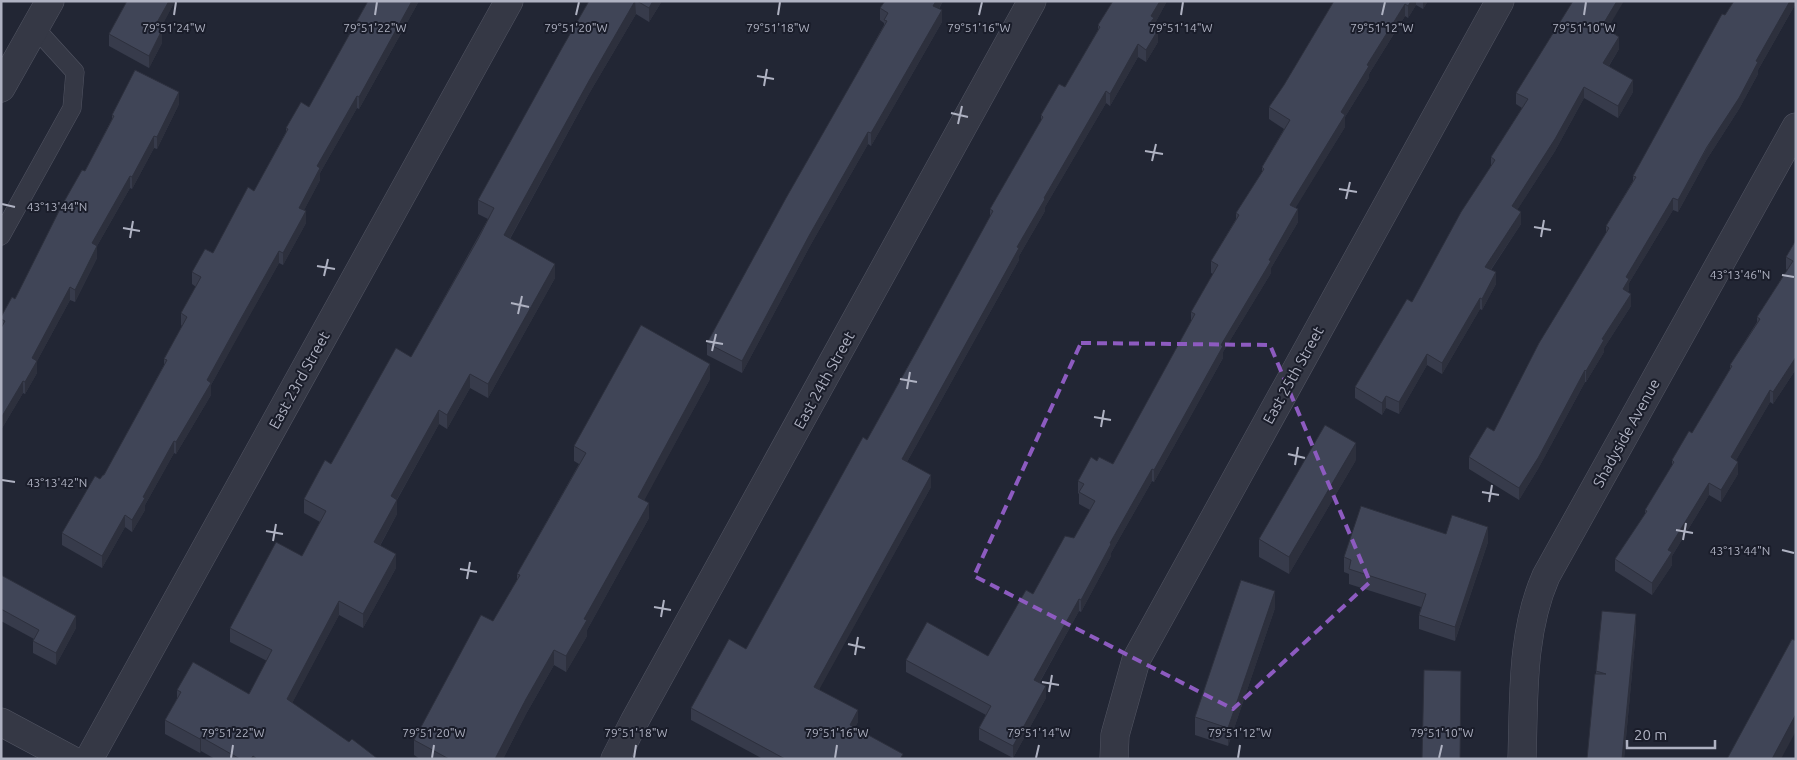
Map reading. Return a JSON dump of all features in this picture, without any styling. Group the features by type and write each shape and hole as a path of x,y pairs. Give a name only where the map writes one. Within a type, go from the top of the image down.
{"street":[{"path":"1,88 50,1"},
{"name":"East 23rd Street","path":"88,759 509,1"},
{"name":"East 24th Street","path":"620,757 634,722 1032,1"},
{"name":"East 25th Street","path":"1114,759 1115,735 1136,660 1500,1"},
{"name":"Shadyside Avenue","path":"1522,759 1525,674 1537,597 1546,576 1796,127"},
{"path":"1,722 70,759"}],"lane":[{"path":"1,236 72,108 75,72 35,28"}],"highlighted area":[{"path":"1081,343 1270,345 1370,582 1233,709 974,576"}],"building":[{"path":"127,1 169,1 155,26 162,30 149,56 109,34"},
{"path":"368,1 412,1 359,97 357,96 317,166 320,168 299,208 306,211 283,253 279,251 239,322 207,380 211,383 176,442 174,441 132,520 125,515 102,556 62,533 95,476 100,479 104,475 167,360 164,359 187,317 181,313 201,277 192,272 205,249 213,253 248,187 254,191 301,102 309,107"},
{"path":"589,1 635,1 504,235 555,264 488,384 470,374 447,415 439,410 391,496 397,500 374,542 396,554 363,614 339,601 287,699 349,742 352,739 378,759 257,759 253,756 251,759 240,759 201,737 200,739 165,720 181,692 177,690 193,662 249,694 272,650 230,628 276,542 302,556 326,511 304,499 325,460 331,464 396,348 411,357 494,208 478,200"},
{"path":"637,1 653,1 649,8"},
{"path":"885,1 936,1 933,6 942,10 871,133 868,132 810,234 742,361 707,343 786,198 887,21 884,20 888,13 880,8"},
{"path":"1113,1 1160,1 1151,16 1154,18 1149,24 1158,30 1146,50 1138,44 1110,94 1106,91 1044,198 1017,247 1019,248 902,459 931,475 814,687 858,710 850,725 903,754 900,759 785,759 691,708 729,639 746,649 863,437 867,440 916,352 993,211 990,209 1043,117 1041,115 1059,84 1065,87"},
{"path":"1334,1 1411,1 1408,6 1405,4 1367,65 1369,66 1341,112 1345,115 1290,205 1298,209 1269,260 1271,261 1221,345 1223,346 1154,470 1152,469 1110,543 1081,600 1079,599 1034,680 1046,686 1013,746 979,728 991,706 906,660 927,622 988,656 1026,590 1033,594 1065,536 1074,538 1095,501 1079,492 1084,484 1078,481 1091,457 1097,461 1099,457 1113,464 1195,314 1191,312 1218,265 1211,261 1239,215 1236,213 1264,169 1262,167 1290,120 1269,107"},
{"path":"1573,1 1617,1 1602,26 1619,37 1603,63 1633,80 1618,106 1584,87 1555,139 1512,206 1521,212 1485,267 1496,272 1482,299 1480,298 1442,363 1427,354 1399,402 1386,396 1382,403 1355,387 1407,299 1412,302 1461,212 1495,160 1491,157 1528,99 1516,93"},
{"path":"1734,1 1790,1 1756,61 1758,62 1739,98 1707,147 1678,200 1673,198 1626,277 1629,279 1623,289 1631,294 1602,339 1604,340 1585,370 1538,458 1519,488 1469,457 1487,427 1494,431 1539,343 1609,228 1606,226 1636,177 1633,176 1722,14 1725,15"},
{"path":"135,70 179,92 157,137 154,136 132,177 130,176 92,243 97,246 75,290 70,287 32,358 37,361 1,418 1,328 5,321 1,317 12,297 15,299 61,207 82,170 85,171 114,116 112,115"},
{"path":"1796,240 1796,357 1773,392 1770,390 1731,457 1738,462 1721,490 1709,483 1668,550 1672,552 1652,583 1615,559 1647,511 1645,510 1674,462 1672,460 1689,431 1692,433 1732,366 1730,365 1760,319 1757,317 1793,261 1786,257"},
{"path":"641,325 710,364 638,497 649,503 584,619 587,620 566,656 554,650 495,759 449,759 414,740 481,615 493,621 520,575 517,574 586,453 574,446"},
{"path":"1325,425 1356,443 1289,557 1259,539"},
{"path":"1361,506 1446,534 1452,515 1488,527 1455,627 1419,615 1426,594 1349,569 1351,560 1344,557"},
{"path":"1,575 76,616 56,653 33,641 39,630 1,609"},
{"path":"1241,580 1275,591 1228,728 1195,717"},
{"path":"1602,611 1636,614 1622,759 1587,759 1595,674 1606,674 1596,671"},
{"path":"1792,639 1796,641 1796,714 1772,759 1727,759"},
{"path":"1424,670 1461,671 1460,759 1422,759"}]}
